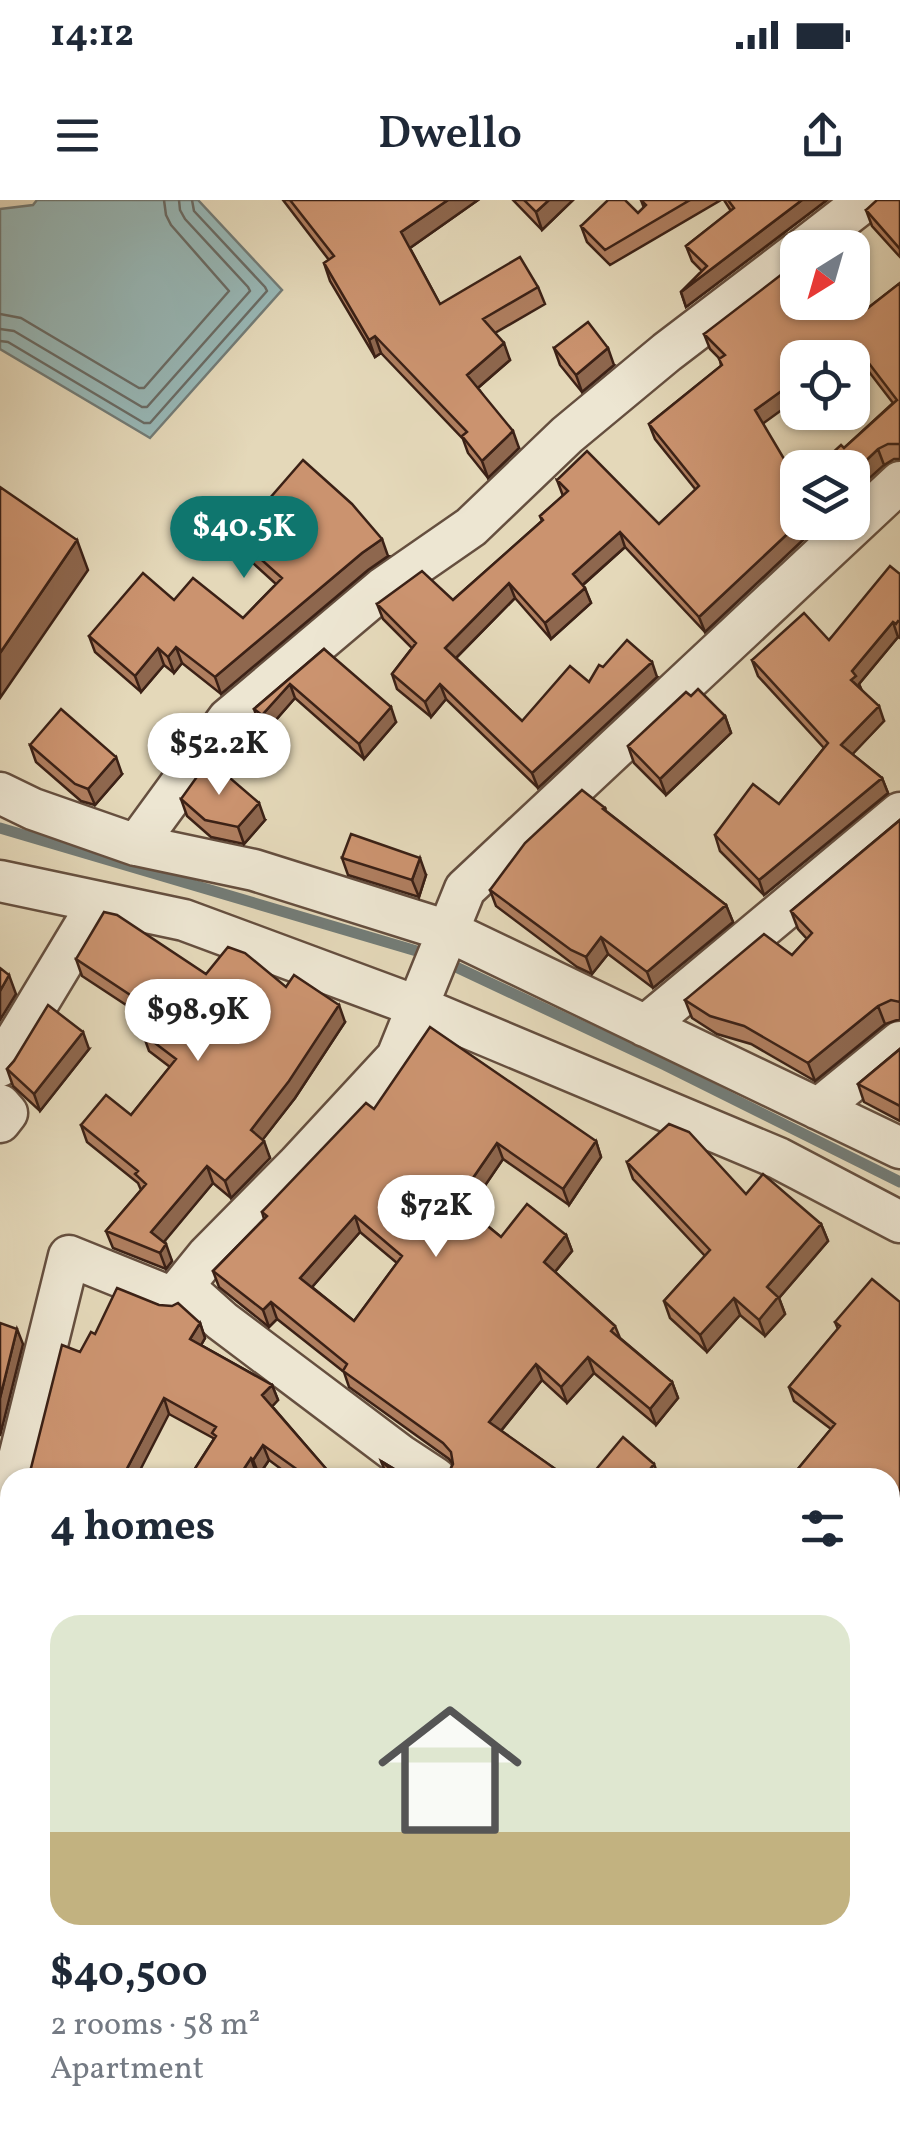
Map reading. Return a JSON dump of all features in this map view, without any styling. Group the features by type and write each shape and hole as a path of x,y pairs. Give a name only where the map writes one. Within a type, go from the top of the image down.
{"street":[{"path":"827,230 866,200"},
{"path":"136,845 228,719 383,588 471,527 567,436 667,352 780,266"},
{"path":"16,1468 69,1256 173,1298 208,1255 397,1057 465,889 900,482"},
{"path":"0,793 33,809 136,845 254,870 448,931 900,1148"},
{"path":"645,1026 900,813"},
{"path":"0,881 184,920 416,1006 778,1158 900,1222"},
{"path":"0,1066 98,902"},
{"path":"818,1109 900,1042"},
{"path":"0,1105 7,1112 0,1122"},
{"path":"183,1286 222,1321 420,1468"}],"water":[{"path":"37,200 198,200 282,290 150,438 0,349 0,209 33,205"}],"building":[{"path":"290,200 448,200 401,232 440,304 520,257 538,287 483,319 504,343 467,375 513,431 482,461 462,436 467,432 375,336 369,340 324,263 334,256"},
{"path":"524,200 549,200 536,212"},
{"path":"608,200 625,200 638,213 646,205 641,200 690,200 605,250 581,226"},
{"path":"728,200 802,200 681,292 707,266 686,246 734,208"},
{"path":"877,200 900,200 900,249 866,210"},
{"path":"780,276 780,320 870,320 870,306 900,283 900,444 888,444 870,457 870,450 836,450 841,445 844,448 864,430 870,430 870,424 897,400 870,365 870,340 780,340 780,392 755,410 780,452 781,540 699,617 620,532 573,574 585,588 545,623 509,583 445,648 522,721 570,666 589,682 599,665 603,667 627,640 652,662 532,773 440,684 425,702 392,674 416,643 377,604 422,571 453,600 543,520 540,516 568,491 557,480 587,451 659,524 699,486 649,424 722,365 719,359 725,355 704,334"},
{"path":"588,322 608,348 576,375 554,348"},
{"path":"303,460 352,504 382,539 215,677 176,647 168,657 158,648 135,676 89,636 143,573 174,600 193,578 243,618 282,578 236,537"},
{"path":"0,487 77,540 0,653"},
{"path":"890,566 900,574 900,622 893,622 852,671 856,676 851,680 879,706 841,745 882,778 759,880 715,835 753,784 779,804 828,743 752,660 804,613 829,640"},
{"path":"324,649 391,707 359,744 290,684 262,715 254,709"},
{"path":"698,689 725,716 660,779 628,746 686,692 691,696"},
{"path":"61,709 116,757 88,789 75,784 30,745"},
{"path":"209,760 259,803 238,827 205,820 181,799"},
{"path":"582,790 726,905 647,972 601,937 586,957 571,950 490,890 525,843"},
{"path":"900,820 900,1002 891,1000 878,1006 808,1063 744,1026 710,1016 685,1000 764,934 792,955 812,933 791,911"},
{"path":"351,834 420,858 412,880 342,858"},
{"path":"104,912 117,915 206,974 228,947 245,953 286,987 294,975 339,1005 251,1130 264,1141 225,1181 207,1166 151,1232 166,1244 160,1253 106,1231 146,1184 135,1174 138,1171 81,1125 106,1095 131,1115 176,1059 143,1034 159,1014 76,959"},
{"path":"0,968 9,975 0,991"},
{"path":"48,1005 83,1032 34,1094 7,1069"},
{"path":"430,1027 596,1141 563,1189 497,1143 457,1201 501,1237 527,1204 566,1235 544,1262 615,1326 611,1331 672,1382 650,1409 588,1357 561,1387 536,1364 489,1422 554,1468 451,1468 451,1452 443,1443 343,1371 347,1364 271,1302 263,1310 213,1271 267,1216 262,1212 366,1103 374,1109","holes":["355,1216 402,1256 354,1321 300,1278"]},
{"path":"900,1049 900,1106 858,1084"},
{"path":"669,1124 689,1132 746,1194 763,1174 821,1224 767,1287 778,1297 759,1320 734,1298 700,1335 664,1301 710,1250 627,1162"},
{"path":"872,1279 900,1302 900,1468 799,1468 835,1424 789,1387 840,1326 835,1322"},
{"path":"117,1288 159,1305 178,1303 200,1323 190,1339 272,1385 262,1395 325,1468 295,1468 263,1445 244,1468 195,1468 216,1436 212,1433 216,1427 164,1398 127,1468 31,1468 62,1345 80,1352 91,1332 95,1334"},
{"path":"0,1323 17,1329 0,1398"},
{"path":"623,1437 654,1464 651,1468 597,1468"}],"waterway":[{"path":"0,828 420,952"},
{"path":"456,967 900,1182"}]}
